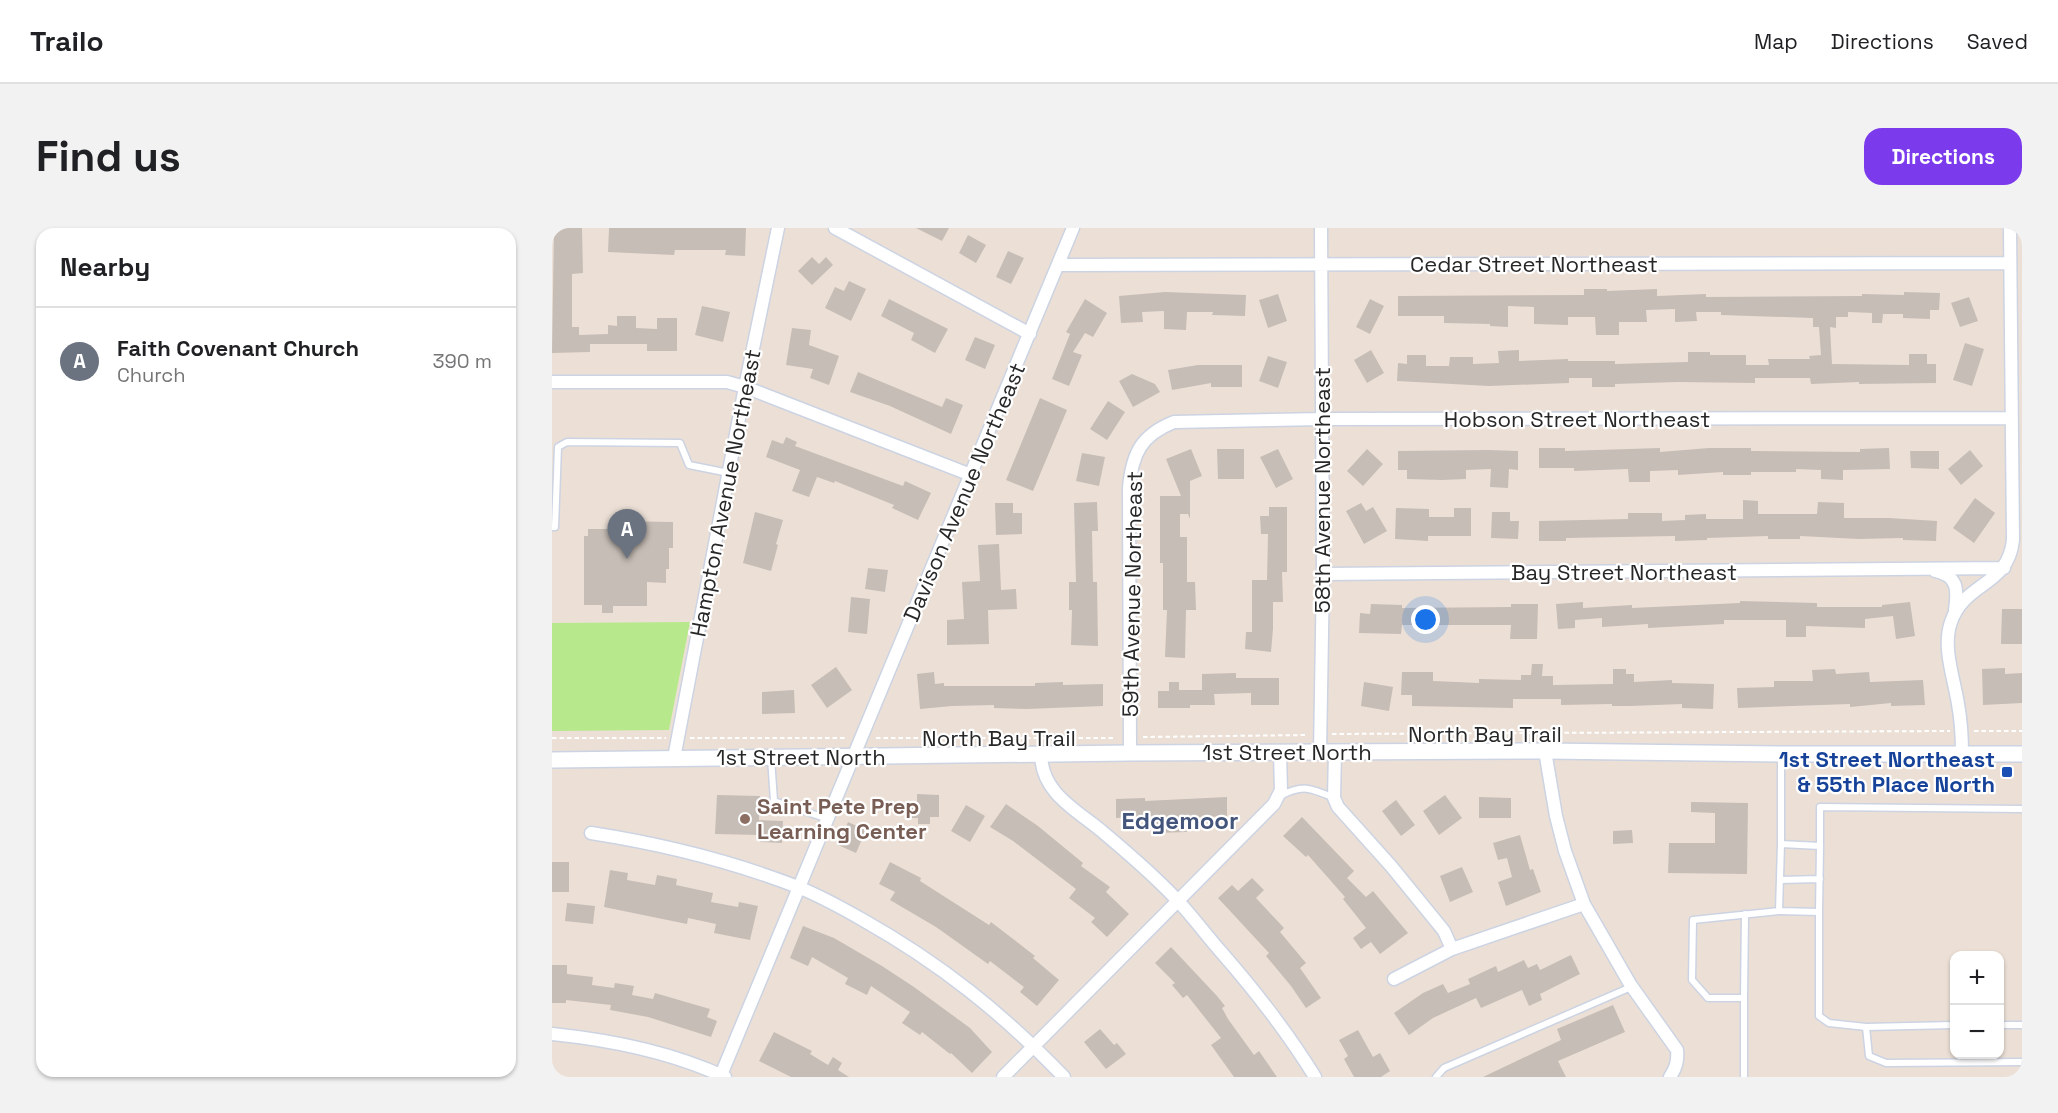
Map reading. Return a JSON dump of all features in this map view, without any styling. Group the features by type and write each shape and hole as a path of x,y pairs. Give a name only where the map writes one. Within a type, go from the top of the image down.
{"street":[{"name":"Hampton Avenue Northeast","path":"674,758 778,228"},
{"path":"835,228 1030,334"},
{"name":"Davison Avenue Northeast","path":"723,1076 1073,228"},
{"name":"58th Avenue Northeast","path":"1321,228 1323,574 1321,735 1328,752 1334,798"},
{"path":"1962,754 1962,731 1947,642 1948,633 1955,613 1962,602 2004,568 2009,560 2013,540 2010,228"},
{"name":"Cedar Street Northeast","path":"1058,265 2010,263"},
{"path":"552,382 727,382 971,475"},
{"name":"Hobson Street Northeast","path":"1146,438 1174,422 1322,419 2012,418"},
{"name":"59th Avenue Northeast","path":"1130,745 1129,488 1130,470 1136,453 1146,438"},
{"name":"Bay Street Northeast","path":"1323,574 2004,568"},
{"name":"Bay Street Northeast","path":"1924,570 1938,572 1952,580 1957,587 1955,613"},
{"name":"1st Street North","path":"552,760 1041,754 1130,745 1280,753 1545,751 2022,754"},
{"path":"1545,751 1563,843 1584,904 1632,987 1677,1050 1678,1060 1670,1077"},
{"path":"1003,1077 1274,804 1281,790 1280,753"},
{"path":"1041,754 1041,767 1046,780 1058,796 1118,845 1177,900 1255,991 1315,1077"},
{"path":"1334,798 1338,807 1391,866 1444,931 1452,949"},
{"path":"591,833 707,856 800,888 885,932 946,971 1034,1046 1064,1077"},
{"path":"1394,979 1452,949 1584,904"},
{"path":"552,1034 607,1041 664,1055 723,1076"}],"lane":[{"path":"553,527 558,447 567,442 680,443 689,465 729,473"},
{"path":"1779,911 1781,754"},
{"path":"771,757 774,801 828,819"},
{"path":"1279,796 1294,789 1304,788 1334,798"},
{"path":"1950,1025 1866,1028 1829,1023 1819,1016 1820,807 2022,810"},
{"path":"1781,844 1820,846"},
{"path":"1780,880 1820,879"},
{"path":"1744,998 1708,998 1692,980 1693,920 1779,911 1819,912"},
{"path":"1744,1077 1745,914"},
{"path":"1436,1077 1444,1068 1632,987"},
{"path":"2004,1025 2022,1025"},
{"path":"1866,1028 1869,1056 1886,1064 2022,1062"}],"path":[{"name":"North Bay Trail","path":"552,738 862,738 1130,745 1321,735 2022,731"}],"green space":[{"path":"690,622 669,730 552,731 552,623"}],"building":[{"path":"554,228 582,228 583,273 572,274 572,327 579,327 579,335 608,334 608,325 617,326 617,316 636,316 636,328 657,329 657,318 677,318 677,351 647,351 647,344 590,344 590,352 552,353"},
{"path":"609,228 746,228 745,256 725,255 726,250 675,250 674,255 608,252"},
{"path":"916,228 949,228 942,241"},
{"path":"968,235 986,245 976,263 959,253"},
{"path":"1008,251 1024,258 1011,284 996,277"},
{"path":"812,257 819,264 826,257 833,265 812,285 798,271"},
{"path":"849,281 866,289 851,321 825,308 835,287 844,291"},
{"path":"1584,289 1607,289 1607,291 1657,289 1657,296 1706,294 1706,297 1940,293 1939,310 1930,310 1930,319 1903,318 1903,314 1883,314 1882,323 1872,323 1872,313 1848,312 1848,317 1836,317 1836,328 1830,327 1832,364 1909,365 1909,354 1927,354 1927,364 1936,364 1936,383 1811,384 1810,378 1755,378 1755,383 1677,382 1592,387 1592,378 1569,378 1569,383 1489,386 1397,381 1398,363 1407,364 1407,355 1426,355 1426,366 1449,366 1450,357 1473,357 1473,364 1499,363 1498,351 1519,350 1519,361 1568,359 1568,361 1615,361 1615,364 1688,362 1688,352 1710,352 1710,355 1746,355 1746,365 1769,365 1768,359 1810,359 1809,356 1821,355 1819,327 1813,327 1813,318 1696,312 1697,321 1675,322 1675,309 1646,310 1647,322 1619,322 1619,335 1596,335 1595,317 1568,317 1568,325 1534,324 1534,307 1508,306 1508,327 1490,326 1490,324 1444,323 1444,316 1398,316 1398,296 1584,295"},
{"path":"1165,292 1246,295 1245,316 1187,312 1186,330 1164,329 1164,311 1142,312 1143,322 1121,323 1119,296"},
{"path":"1278,294 1287,321 1268,328 1259,300"},
{"path":"1969,297 1978,321 1960,327 1951,303"},
{"path":"889,299 948,329 935,353 911,340 914,333 881,316"},
{"path":"1085,299 1107,313 1093,337 1085,333 1073,352 1082,355 1069,386 1052,379 1070,334 1066,332"},
{"path":"1370,299 1384,306 1370,334 1356,327"},
{"path":"702,306 730,312 723,342 695,335"},
{"path":"792,328 811,330 809,345 839,356 829,385 810,378 813,369 786,365"},
{"path":"975,337 995,345 985,369 965,360"},
{"path":"1965,343 1984,349 1972,386 1953,380"},
{"path":"1371,350 1384,373 1367,383 1354,360"},
{"path":"1268,356 1287,362 1278,388 1259,381"},
{"path":"1198,365 1242,365 1242,387 1211,387 1211,383 1172,390 1168,370"},
{"path":"858,372 942,407 946,398 963,405 951,434 890,406 850,392"},
{"path":"1132,374 1155,384 1160,392 1133,407 1119,381"},
{"path":"1040,398 1067,410 1033,491 1006,480"},
{"path":"1108,401 1125,412 1107,440 1090,429"},
{"path":"786,437 797,442 795,446 903,486 905,481 931,493 918,520 892,508 894,505 835,481 834,483 817,477 809,497 792,491 800,470 766,457 772,440 783,444"},
{"path":"1539,448 1565,448 1565,451 1660,448 1660,452 1709,448 1751,448 1751,451 1860,452 1860,449 1889,448 1890,469 1843,470 1843,480 1821,479 1821,470 1751,472 1751,475 1723,475 1723,472 1678,475 1678,470 1650,471 1650,482 1629,482 1628,469 1574,471 1574,468 1539,468"},
{"path":"1191,449 1202,476 1190,481 1190,519 1188,514 1180,514 1180,537 1187,537 1187,582 1195,582 1196,610 1186,610 1185,658 1165,657 1167,610 1163,610 1163,563 1160,563 1160,496 1181,496 1166,459"},
{"path":"1217,449 1244,449 1244,479 1218,479"},
{"path":"1278,449 1293,479 1276,488 1260,457"},
{"path":"1367,449 1383,464 1363,486 1347,471"},
{"path":"1970,450 1983,466 1961,485 1948,469"},
{"path":"1398,451 1518,451 1518,470 1509,469 1508,488 1490,487 1491,469 1466,470 1466,479 1442,480 1407,479 1407,470 1398,470"},
{"path":"1910,451 1939,451 1939,469 1911,468"},
{"path":"1082,453 1105,457 1099,486 1076,481"},
{"path":"1975,498 1995,513 1974,543 1953,528"},
{"path":"1743,500 1758,501 1758,514 1817,514 1818,502 1844,503 1844,518 1937,521 1936,541 1800,536 1800,539 1768,539 1768,536 1675,541 1675,536 1566,538 1566,541 1539,541 1539,521 1628,519 1628,513 1662,513 1662,521 1685,520 1685,515 1706,514 1706,519 1743,519"},
{"path":"1097,502 1098,531 1092,531 1093,582 1097,582 1098,646 1071,645 1072,610 1069,610 1069,582 1076,582 1074,503"},
{"path":"995,503 1013,503 1013,513 1022,513 1022,534 996,535"},
{"path":"1361,503 1366,511 1373,507 1387,531 1364,544 1346,511"},
{"path":"1269,507 1287,507 1287,572 1282,572 1283,602 1273,602 1271,652 1245,649 1246,632 1252,632 1252,580 1267,580 1268,534 1261,534 1260,516 1269,516"},
{"path":"1396,508 1429,509 1429,517 1454,517 1454,508 1471,508 1471,536 1428,536 1428,541 1395,539"},
{"path":"755,512 783,520 771,571 743,563"},
{"path":"1492,512 1510,512 1510,521 1519,521 1518,539 1491,538"},
{"path":"615,521 673,522 673,548 669,548 666,583 647,582 647,606 613,606 613,613 602,613 602,605 584,605 584,536 588,536 588,529 615,529"},
{"path":"999,544 1001,590 1016,589 1017,609 988,610 989,644 947,645 947,620 964,619 962,582 980,581 978,545"},
{"path":"868,568 888,570 885,592 865,589"},
{"path":"851,597 870,599 867,634 848,632"},
{"path":"1740,601 1817,603 1817,607 1882,607 1882,605 1910,602 1915,636 1896,639 1893,616 1865,619 1865,628 1806,626 1806,637 1786,637 1786,620 1724,620 1724,624 1648,628 1648,624 1602,627 1602,618 1575,620 1575,628 1558,629 1556,604 1583,602 1583,608 1632,605 1632,608 1740,603"},
{"path":"1371,604 1402,605 1402,608 1511,607 1511,604 1538,604 1537,639 1510,639 1511,625 1402,625 1401,634 1359,633 1360,613 1370,614"},
{"path":"2002,609 2022,609 2022,644 2001,644"},
{"path":"1532,664 1543,664 1542,676 1553,676 1553,685 1613,684 1613,669 1626,669 1626,674 1634,674 1634,682 1672,680 1672,683 1714,684 1713,709 1682,708 1682,704 1561,705 1561,699 1513,699 1513,708 1412,706 1412,695 1401,695 1402,672 1433,672 1433,681 1479,683 1479,679 1521,680 1521,675 1531,675"},
{"path":"836,667 852,690 827,708 811,685"},
{"path":"2005,668 2005,674 2022,673 2022,703 1983,705 1982,669"},
{"path":"1835,669 1836,674 1869,672 1870,682 1923,680 1925,705 1891,706 1891,703 1850,707 1850,704 1738,708 1737,688 1774,687 1774,681 1813,681 1812,670"},
{"path":"934,672 935,684 944,683 944,686 1035,686 1035,683 1063,682 1063,685 1103,684 1103,706 1027,709 994,708 994,705 920,709 917,674"},
{"path":"1236,673 1236,678 1279,678 1279,705 1251,705 1251,693 1214,694 1215,705 1158,708 1158,691 1169,691 1169,682 1179,682 1179,690 1202,690 1202,674"},
{"path":"1364,682 1393,687 1389,711 1361,706"},
{"path":"794,690 795,713 762,714 762,692"},
{"path":"917,794 939,795 939,817 930,817 930,824 918,824 918,818 906,818 906,804 917,804"},
{"path":"717,795 760,796 759,820 783,821 782,843 760,842 760,835 715,834"},
{"path":"1445,795 1462,818 1439,835 1423,811"},
{"path":"1227,797 1227,816 1187,818 1187,832 1157,833 1156,816 1116,818 1116,799 1145,798 1145,801"},
{"path":"1479,797 1511,798 1511,818 1479,818"},
{"path":"1396,800 1415,825 1401,836 1382,811"},
{"path":"1691,802 1748,803 1747,874 1668,873 1669,843 1715,843 1715,813 1691,812"},
{"path":"1006,804 1038,826 1083,863 1081,866 1110,887 1106,892 1129,914 1107,937 1091,922 1095,918 1069,898 1076,889 1013,841 990,827"},
{"path":"966,805 985,816 970,842 951,831"},
{"path":"1302,817 1354,871 1347,878 1366,897 1373,891 1408,933 1380,954 1371,942 1361,949 1353,938 1366,928 1343,899 1345,897 1308,855 1306,857 1283,836"},
{"path":"848,822 866,830 856,853 838,845"},
{"path":"1632,830 1633,843 1613,844 1613,831"},
{"path":"1520,835 1530,870 1533,869 1541,892 1506,906 1498,882 1512,877 1507,858 1498,860 1493,843"},
{"path":"552,862 569,862 569,892 552,892"},
{"path":"890,862 921,878 920,881 989,925 991,922 1035,956 1033,958 1059,980 1037,1006 1020,992 1024,987 990,961 988,964 936,927 890,900 895,892 879,884"},
{"path":"1462,867 1473,892 1450,902 1440,876"},
{"path":"610,870 628,873 627,880 655,885 657,875 677,879 676,885 713,893 711,902 738,907 739,902 758,906 750,940 714,933 716,924 688,918 687,924 604,907"},
{"path":"1252,878 1264,890 1256,898 1284,928 1280,932 1306,963 1300,968 1321,998 1306,1008 1266,956 1269,953 1218,898 1232,885 1238,891"},
{"path":"567,903 595,906 593,924 565,921"},
{"path":"803,926 834,938 914,987 970,1028 992,1052 972,1073 951,1053 922,1032 920,1035 902,1023 910,1012 871,986 867,995 845,984 848,978 812,957 808,966 790,958"},
{"path":"1171,947 1217,996 1225,1006 1222,1008 1228,1019 1254,1055 1259,1051 1277,1077 1234,1077 1211,1045 1221,1038 1187,995 1183,998 1172,985 1175,983 1155,963"},
{"path":"1571,955 1580,974 1540,994 1542,1000 1529,1006 1522,990 1481,1008 1476,998 1433,1018 1409,1035 1394,1013 1423,993 1443,984 1448,993 1470,984 1468,979 1496,966 1498,972 1524,960 1528,968 1537,964 1540,970"},
{"path":"552,965 567,965 567,974 593,977 592,985 614,988 615,983 634,986 632,995 653,999 655,993 710,1009 707,1017 717,1021 711,1037 648,1017 610,1010 611,1005 566,1000 566,1003 552,1003"},
{"path":"1613,1005 1625,1032 1558,1061 1566,1077 1483,1077 1561,1040 1557,1029"},
{"path":"1100,1029 1114,1045 1117,1043 1126,1054 1106,1069 1084,1042"},
{"path":"1358,1030 1373,1057 1380,1053 1390,1071 1381,1077 1354,1077 1344,1059 1348,1056 1339,1040"},
{"path":"774,1032 812,1051 810,1054 828,1065 833,1057 842,1063 838,1070 849,1077 791,1077 759,1061"}],"place":[{"name":"Faith Covenant Church","path":"627,559"},
{"name":"1st Street Northeast & 55th Place North","path":"2007,772"},
{"name":"Saint Pete Prep Learning Center","path":"745,819"}],"district":[{"name":"Edgemoor","path":"1180,821"}]}
